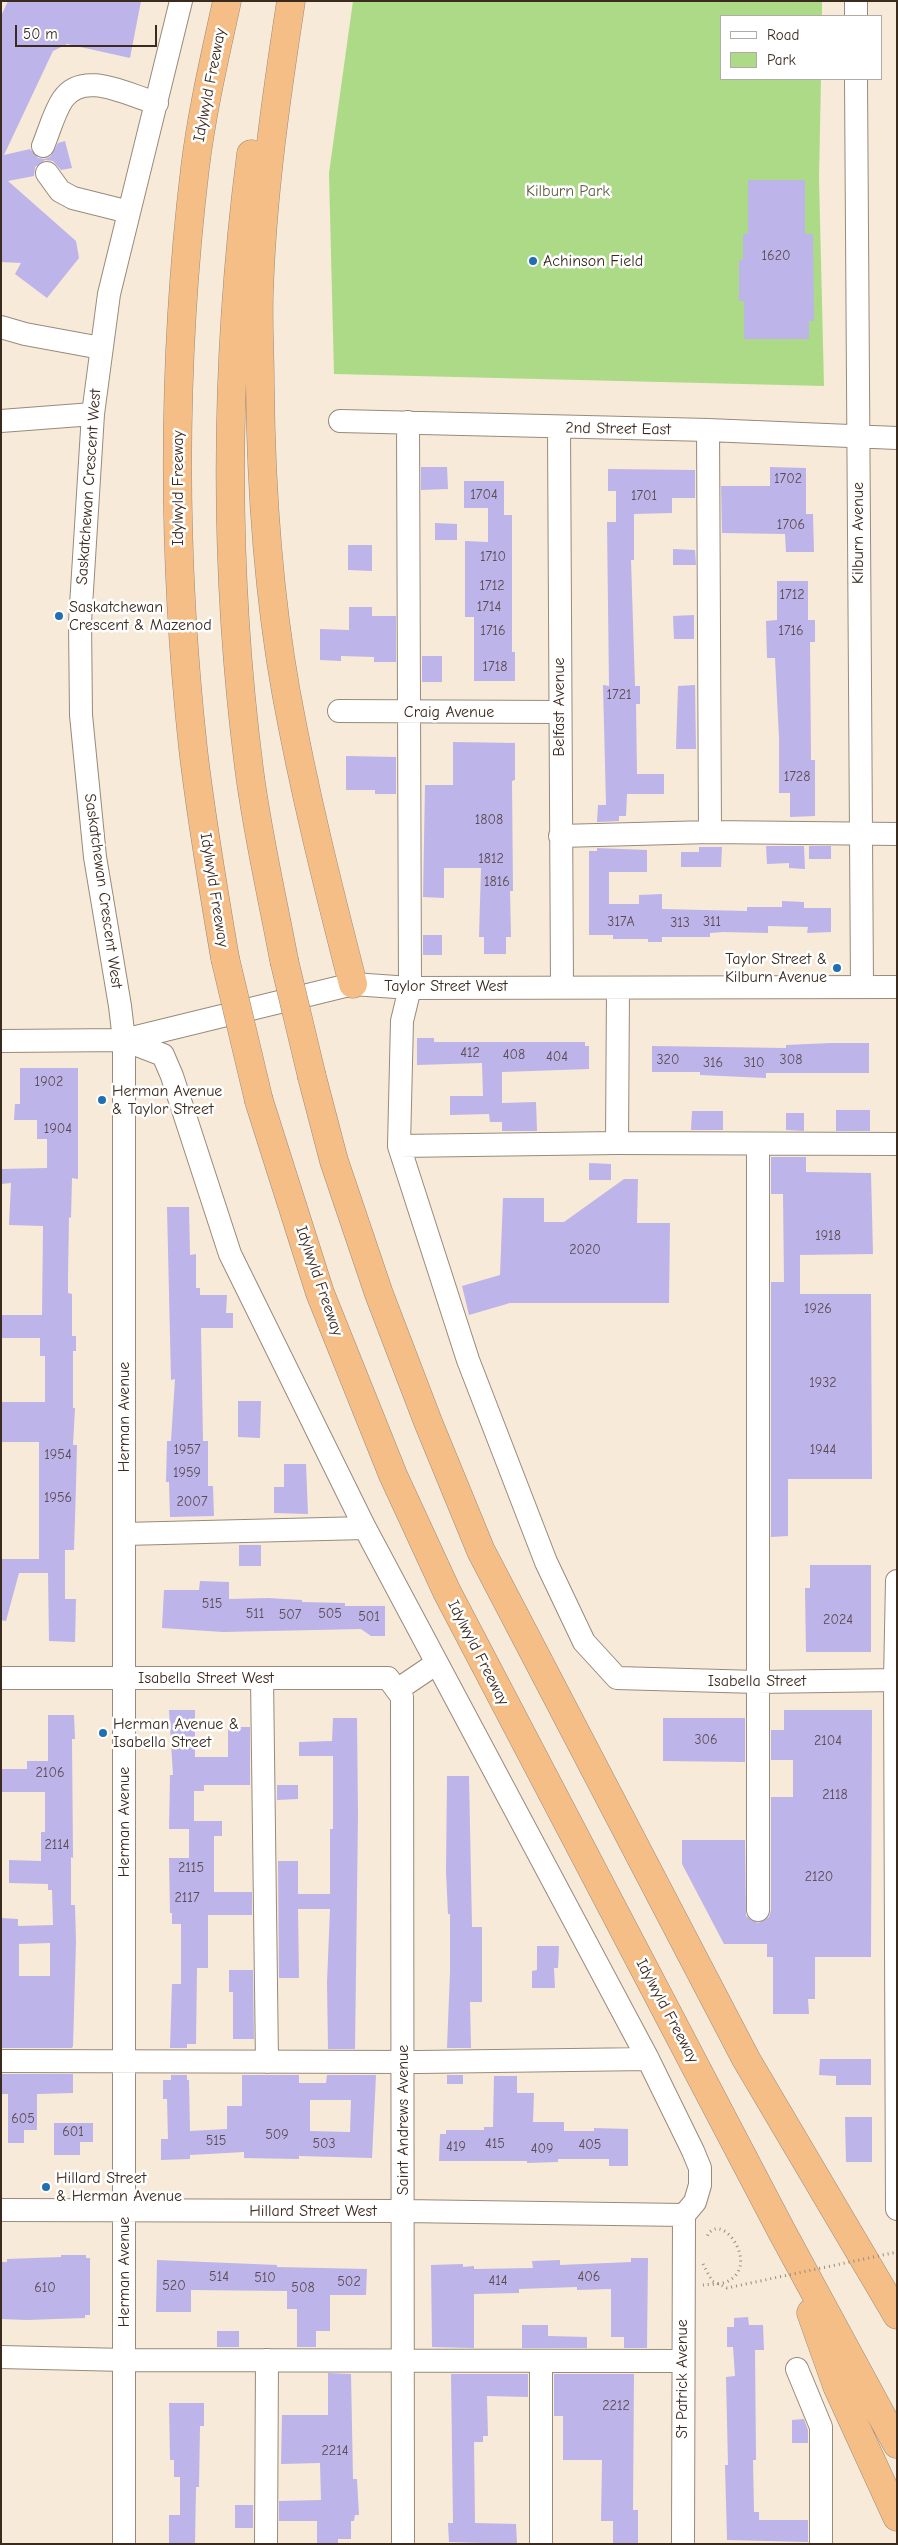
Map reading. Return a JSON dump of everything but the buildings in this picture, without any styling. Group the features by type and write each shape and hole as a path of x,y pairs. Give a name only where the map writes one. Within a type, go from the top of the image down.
{"highway":[{"name":"Idylwyld Freeway","path":"227,1 206,98 195,167 184,288 177,460 179,566 193,747 225,958 260,1101 320,1293 393,1475 447,1592 781,2230 897,2444"},
{"path":"282,1 255,122 241,231 231,428 232,546 239,660 249,769 284,960 334,1162 379,1294 428,1422 481,1551 746,2059 897,2315"},
{"path":"291,1 277,87 265,199 259,295 262,458 268,557 286,690 314,828 353,984"},
{"path":"781,2230 837,2386 897,2517"}],"street":[{"name":"Saskatchewan Crescent West","path":"124,1040 95,857 81,715 80,622 92,414 109,294 181,1"},
{"path":"856,1 856,15"},
{"name":"Kilburn Avenue","path":"856,80 862,986"},
{"path":"43,146 63,99 82,85 96,84 156,103"},
{"path":"48,173 60,190 73,198 129,212"},
{"path":"1,326 25,334 101,348"},
{"path":"1,421 92,414"},
{"name":"2nd Street East","path":"340,421 559,428 708,430 858,438 897,438"},
{"path":"408,422 410,988 402,1022 399,1146 618,1143 897,1144"},
{"name":"Belfast Avenue","path":"559,428 559,712 562,986"},
{"path":"708,430 710,832"},
{"name":"Craig Avenue","path":"339,710 559,712"},
{"path":"560,836 710,832 897,834"},
{"name":"Taylor Street West","path":"1,1041 124,1040 353,984 410,988 562,986 618,988 897,987"},
{"path":"618,988 618,1143"},
{"path":"124,1040 163,1055 172,1076 230,1254 365,1528 648,2059 700,2168 698,2196 684,2215"},
{"name":"Herman Avenue","path":"124,1040 124,2544"},
{"path":"758,1144 758,1910"},
{"name":"Isabella Street","path":"399,1146 468,1360 546,1562 584,1642 616,1678 757,1682 896,1680"},
{"path":"124,1534 365,1528"},
{"path":"896,2209 897,1582"},
{"path":"399,1694 437,1663"},
{"name":"Isabella Street West","path":"1,1678 388,1678 399,1694"},
{"path":"262,1678 267,2062"},
{"name":"Saint Andrews Avenue","path":"399,1694 403,2062 403,2544"},
{"path":"1,2061 403,2062 648,2059"},
{"name":"Hillard Street West","path":"1,2210 403,2211 684,2215"},
{"name":"St Patrick Avenue","path":"683,2544 682,2286 684,2215"},
{"path":"1,2357 124,2360 682,2361"},
{"path":"266,2544 267,2360"},
{"path":"541,2362 541,2544"},
{"path":"797,2369 821,2427 821,2544"}],"path":[{"path":"682,2286 717,2284 730,2280 738,2271 741,2259 730,2234 716,2228 706,2236 705,2243"},
{"path":"704,2259 703,2264 712,2281 727,2288 897,2252"}],"green space":[{"name":"Kilburn Park","path":"353,1 822,1 822,15 720,15 720,80 821,80 819,178 824,386 334,374 329,173"}],"place":[{"name":"Achinson Field","path":"533,261"},
{"name":"Saskatchewan Crescent & Mazenod","path":"59,616"},
{"name":"Taylor Street & Kilburn Avenue","path":"837,968"},
{"name":"Herman Avenue & Taylor Street","path":"102,1100"},
{"name":"Herman Avenue & Isabella Street","path":"103,1733"},
{"name":"Hillard Street & Herman Avenue","path":"46,2187"}]}
